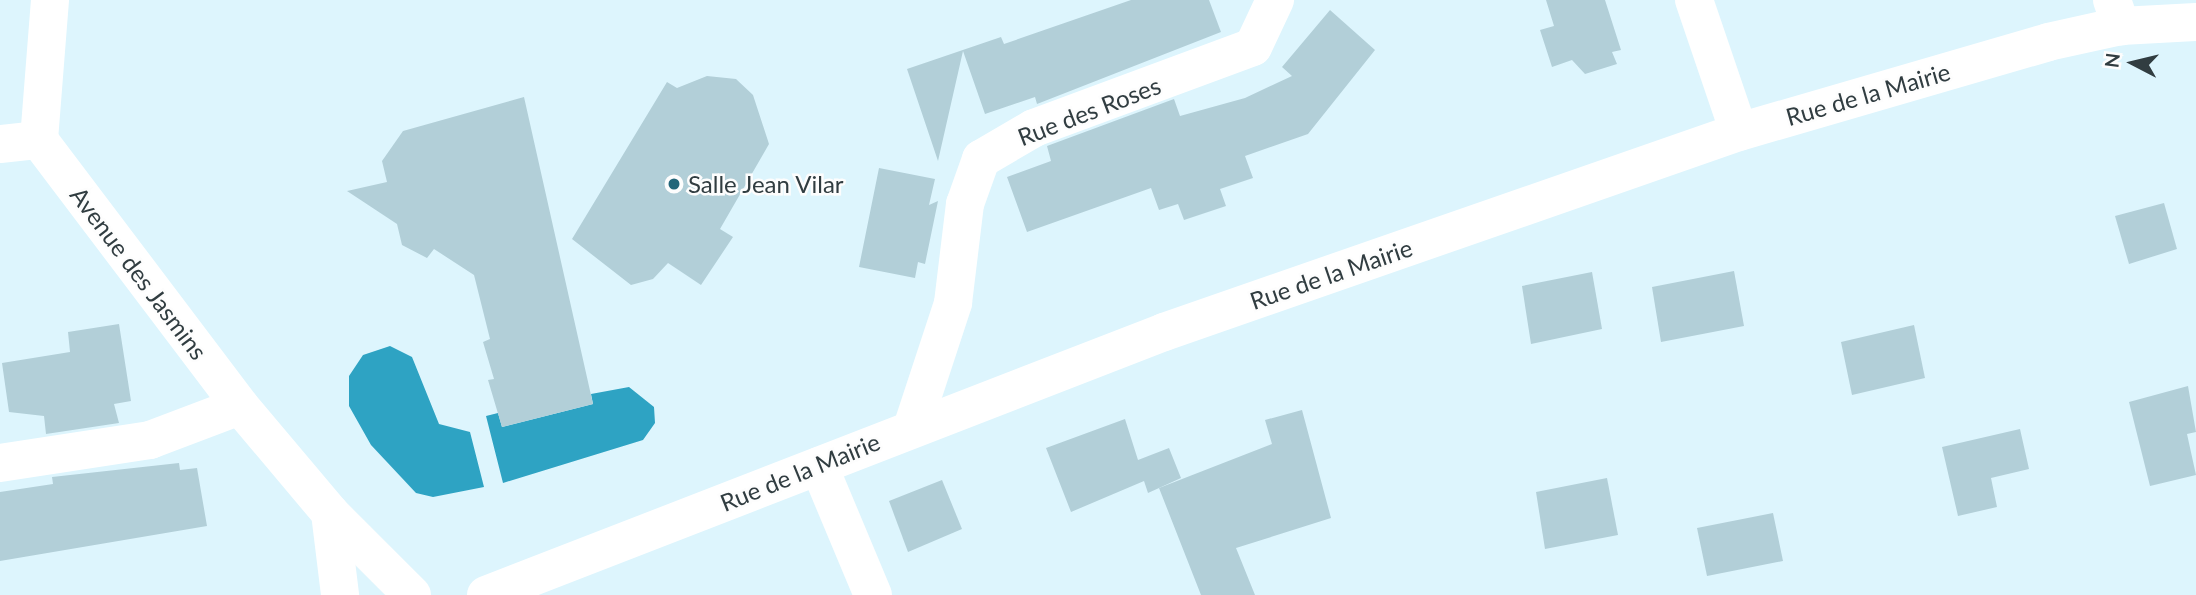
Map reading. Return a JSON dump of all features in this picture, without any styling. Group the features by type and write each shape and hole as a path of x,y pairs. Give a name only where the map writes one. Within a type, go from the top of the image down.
{"street":[{"path":"0,144 39,140 50,0"},
{"name":"Rue des Roses","path":"912,428 953,303 965,204 981,159 1034,128 1253,47 1275,0"},
{"path":"1694,0 1739,132"},
{"name":"Rue de la Mairie","path":"486,595 1164,332 1739,132 2117,13 2196,22"},
{"name":"Avenue des Jasmins","path":"39,140 240,406 330,513 412,595"},
{"path":"0,463 149,440 240,406"},
{"path":"819,466 873,595"},
{"path":"330,513 340,595"}],"water":[{"path":"390,346 412,357 439,424 470,432 484,487 433,497 416,493 371,445 349,406 349,376 363,355"},
{"path":"629,387 654,407 655,423 643,440 503,483 486,416 498,413 502,427 593,404 591,394"}],"building":[{"path":"1131,0 1209,0 1221,32 1037,104 1035,97 985,114 963,51 938,161 907,69 1001,37 1004,44"},
{"path":"1546,0 1605,0 1621,50 1612,52 1617,64 1585,74 1572,60 1552,67 1540,30 1554,26"},
{"path":"1330,10 1375,50 1308,134 1245,156 1253,178 1220,189 1226,206 1184,220 1178,204 1159,210 1151,188 1027,232 1007,177 1051,161 1047,146 1174,99 1180,116 1245,98 1292,76 1282,67"},
{"path":"707,76 736,79 753,95 769,144 720,229 733,237 701,285 668,263 653,279 631,285 572,239 667,82 677,88"},
{"path":"524,97 593,404 502,427 488,380 494,379 483,342 490,339 474,275 434,249 427,258 402,245 397,224 347,191 387,182 382,161 403,131"},
{"path":"879,168 935,179 929,205 938,201 925,264 918,262 915,278 859,267"},
{"path":"2164,203 2177,249 2129,264 2115,216"},
{"path":"1734,271 1744,326 1661,342 1652,287"},
{"path":"1592,272 1602,329 1531,344 1522,286"},
{"path":"119,324 131,401 114,404 119,423 46,434 44,416 9,412 2,363 70,352 68,332"},
{"path":"1914,325 1925,378 1852,395 1841,342"},
{"path":"2188,386 2196,432 2187,434 2196,475 2150,486 2129,402"},
{"path":"1302,410 1331,518 1236,548 1255,595 1201,595 1159,488 1272,444 1265,420"},
{"path":"1125,419 1138,460 1169,448 1181,478 1148,493 1144,481 1071,512 1046,448"},
{"path":"2020,429 2029,469 1991,478 1997,507 1958,516 1942,447"},
{"path":"179,463 180,470 197,468 207,526 0,561 0,492 53,484 52,477"},
{"path":"1607,478 1618,535 1545,549 1536,492"},
{"path":"942,480 962,529 908,552 889,501"},
{"path":"1773,513 1783,561 1707,576 1697,528"}],"place":[{"name":"Salle Jean Vilar","path":"674,184"}]}
